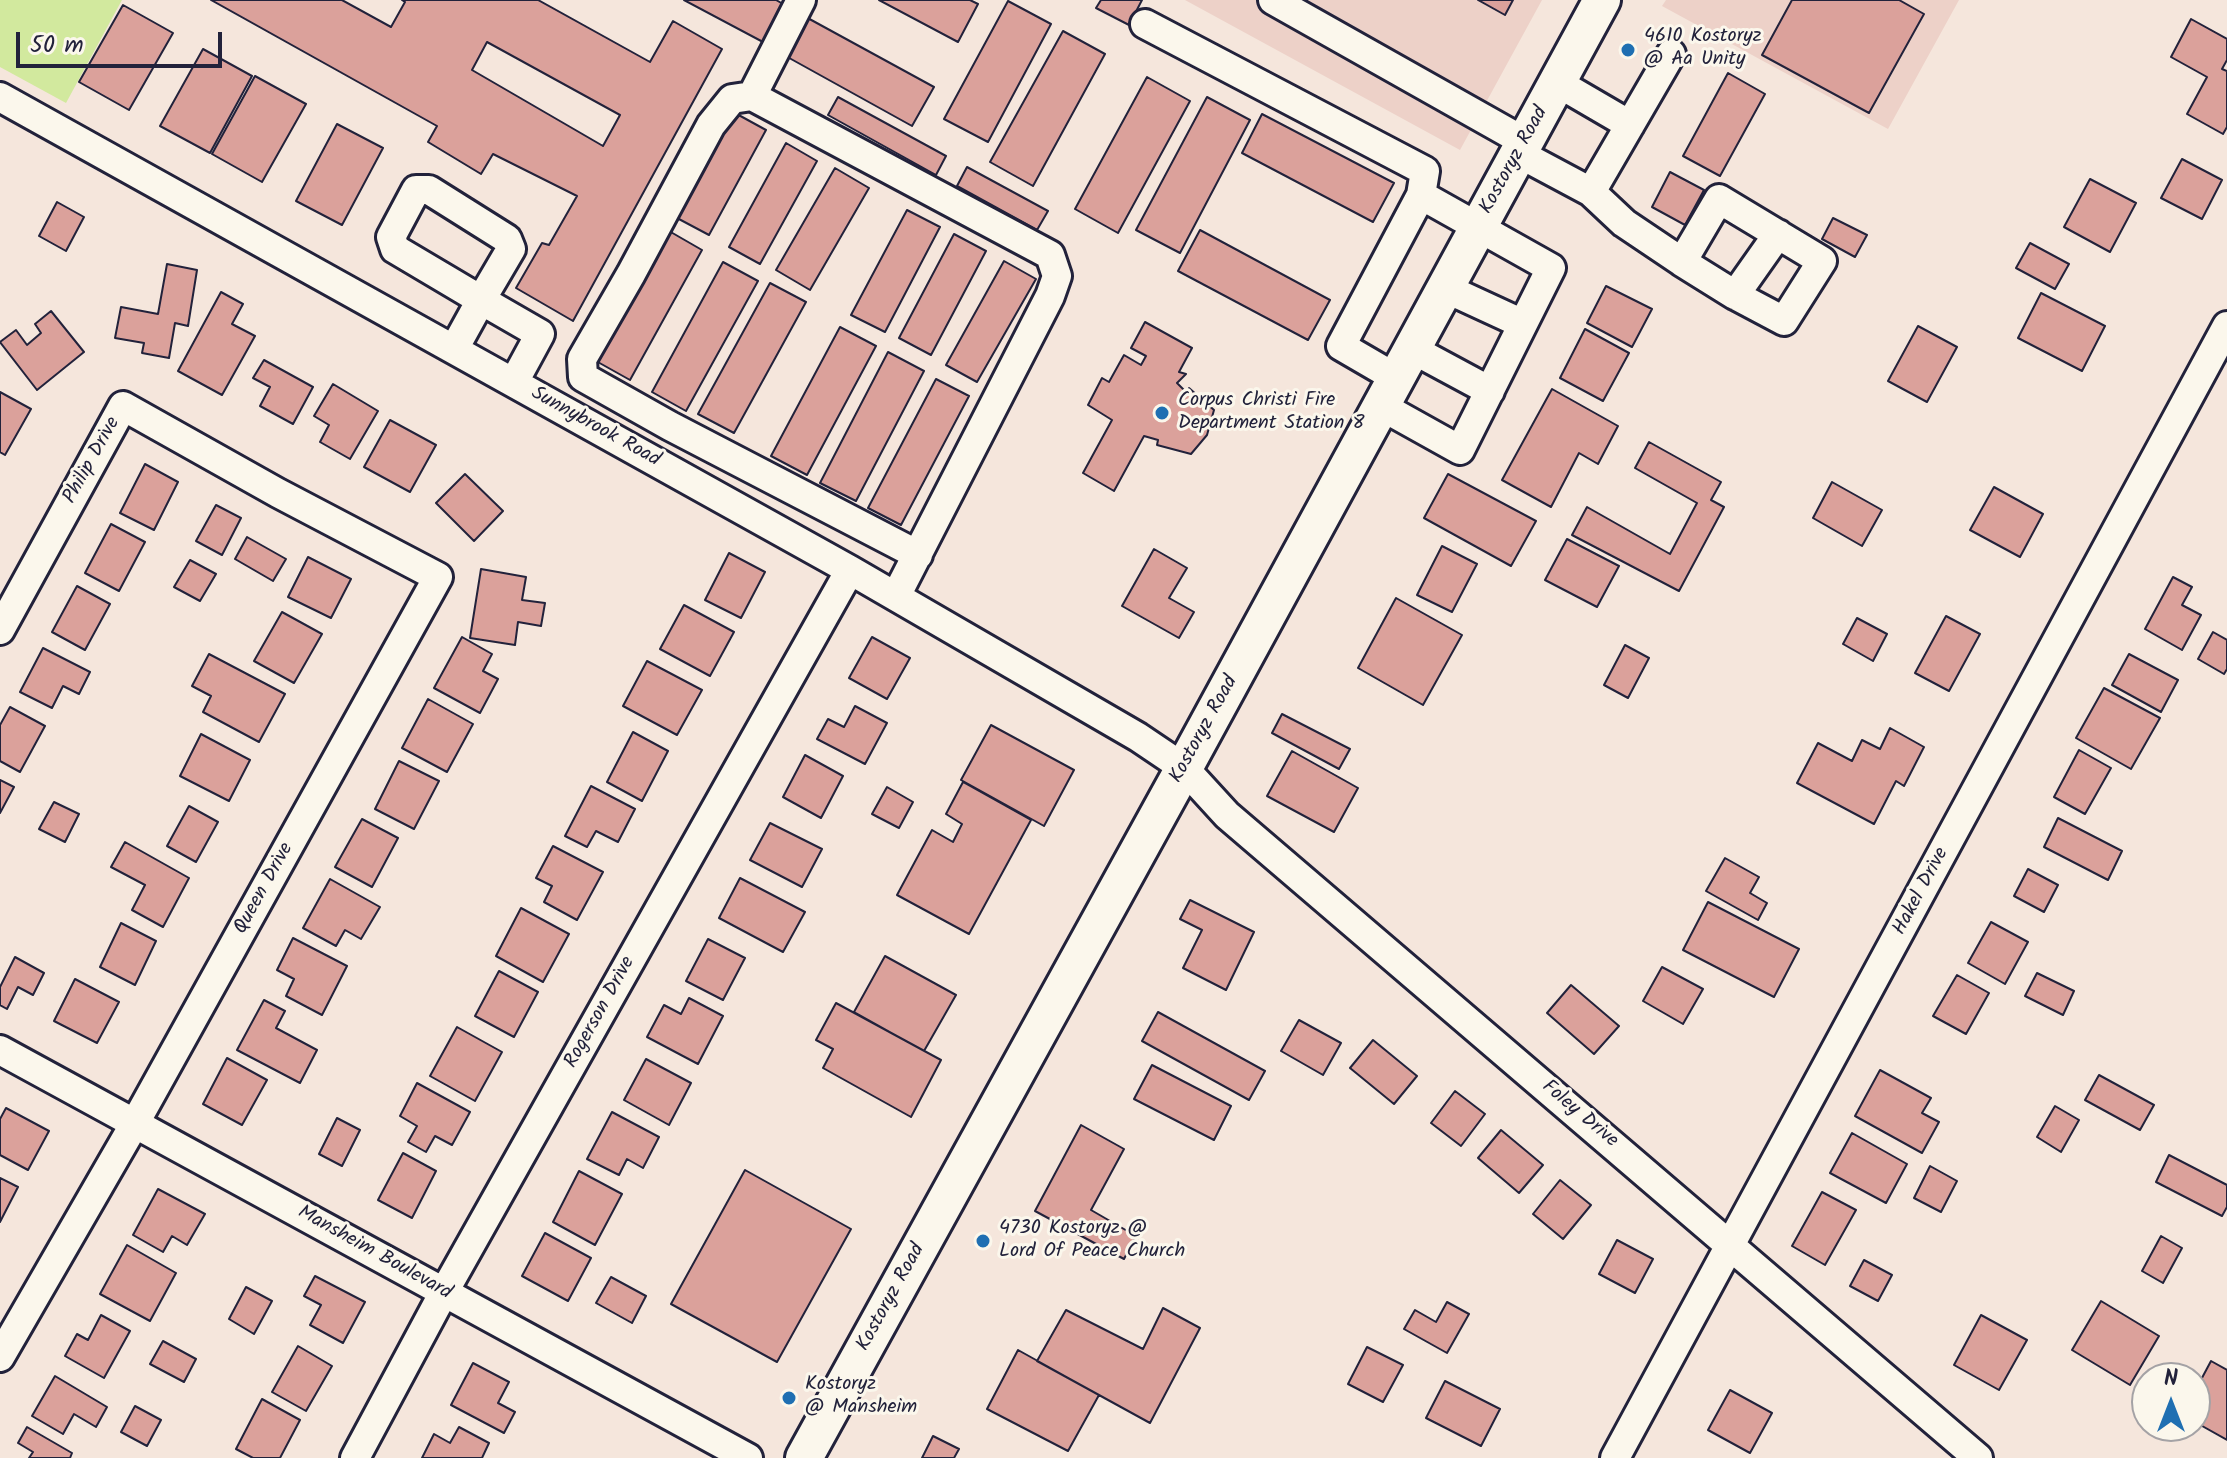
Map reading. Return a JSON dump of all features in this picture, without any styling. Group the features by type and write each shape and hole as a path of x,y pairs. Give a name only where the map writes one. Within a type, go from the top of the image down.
{"main road":[{"name":"Kostoryz Road","path":"804,1458 1602,0"}],"street":[{"path":"752,96 801,0"},
{"path":"1273,0 1522,148 1591,192 1624,223 1682,262 1784,321 1822,261 1719,199 1682,262"},
{"path":"1145,24 1425,171 1421,195 1341,346 1397,378 1460,450 1551,268 1421,195"},
{"path":"1591,192 1671,54"},
{"path":"1558,83 1630,125"},
{"path":"896,596 918,555 1050,296 1057,276 1050,255 752,96 732,99 711,125 582,359 583,377 670,426 918,555"},
{"name":"Sunnybrook Road","path":"0,97 896,596 1138,737 1184,768"},
{"path":"1735,295 1778,234"},
{"path":"1445,288 1523,324"},
{"path":"454,349 481,300 540,334 514,382"},
{"name":"Hakel Drive","path":"1615,1458 2227,326"},
{"path":"1397,378 1490,391"},
{"name":"Philip Drive","path":"0,630 123,406 278,493"},
{"name":"Queen Drive","path":"0,1357 135,1123 438,577 278,493"},
{"name":"Rogerson Drive","path":"355,1458 444,1292 850,570"},
{"name":"Foley Drive","path":"1184,768 1227,815 1978,1458"},
{"name":"Mansheim Boulevard","path":"0,1050 748,1458"}],"shaded area":[{"path":"1185,0 1542,0 1460,150"},
{"path":"1666,0 1959,0 1888,129 1662,6"}],"green space":[{"path":"0,0 122,0 66,103 0,67"}],"building":[{"path":"211,0 342,0 391,27 405,2 402,0 538,0 650,62 673,21 722,49 573,321 516,288 542,243 549,245 577,196 493,154 481,174 428,142 437,126","holes":["487,42 620,115 603,146 472,70"]},
{"path":"684,0 776,0 783,4 763,42"},
{"path":"879,0 970,0 978,4 958,42"},
{"path":"1101,0 1142,0 1129,25 1096,8"},
{"path":"1478,0 1513,0 1505,15"},
{"path":"1792,0 1899,0 1924,14 1869,113 1762,55"},
{"path":"1008,1 1051,24 988,142 944,119"},
{"path":"123,5 173,33 129,110 79,82"},
{"path":"804,16 934,87 912,126 782,54"},
{"path":"2191,19 2227,39 2227,60 2222,69 2227,71 2227,127 2223,134 2187,114 2207,77 2171,57"},
{"path":"1063,31 1105,54 1033,186 990,162"},
{"path":"203,49 252,76 210,153 160,126"},
{"path":"1728,73 1765,94 1720,176 1683,156"},
{"path":"255,76 306,104 262,182 212,154"},
{"path":"1147,77 1190,101 1118,233 1075,209"},
{"path":"838,97 946,156 936,175 828,115"},
{"path":"1207,97 1250,120 1180,253 1136,230"},
{"path":"735,113 766,130 709,235 677,218"},
{"path":"1262,114 1394,183 1373,222 1242,153"},
{"path":"337,124 383,148 342,225 296,201"},
{"path":"786,143 817,161 760,264 729,247"},
{"path":"2182,159 2222,180 2202,219 2161,198"},
{"path":"967,167 1048,211 1037,230 957,186"},
{"path":"835,168 869,188 810,290 776,270"},
{"path":"1670,172 1704,190 1685,225 1652,207"},
{"path":"2090,179 2136,203 2110,252 2064,227"},
{"path":"57,202 84,217 66,251 39,236"},
{"path":"907,210 940,227 885,332 851,315"},
{"path":"1833,218 1867,235 1855,257 1822,239"},
{"path":"1200,230 1330,300 1308,340 1178,271"},
{"path":"669,231 702,250 630,380 596,361"},
{"path":"954,234 986,251 931,355 899,338"},
{"path":"2030,243 2069,264 2055,289 2016,268"},
{"path":"1004,261 1036,279 977,382 946,365"},
{"path":"723,262 758,281 686,411 652,392"},
{"path":"167,264 197,270 188,326 175,323 169,358 142,353 144,343 115,338 121,307 158,314"},
{"path":"770,283 806,302 734,433 698,414"},
{"path":"1606,286 1652,309 1632,347 1587,323"},
{"path":"221,292 243,304 232,324 255,336 222,395 178,371"},
{"path":"2041,293 2105,326 2082,371 2018,338"},
{"path":"51,311 84,352 37,390 0,342 16,330 27,345 41,333 35,324"},
{"path":"1145,322 1192,348 1179,372 1186,374 1177,383 1186,392 1189,388 1214,410 1207,435 1191,454 1157,445 1158,440 1144,436 1114,491 1083,473 1112,420 1088,405 1102,378 1109,382 1124,355 1141,365 1146,356 1131,348"},
{"path":"1918,326 1957,347 1927,402 1888,381"},
{"path":"840,327 876,346 807,475 771,456"},
{"path":"1585,329 1629,353 1603,401 1560,378"},
{"path":"888,352 924,371 856,501 820,483"},
{"path":"264,360 313,387 293,424 260,406 270,387 253,378"},
{"path":"936,379 969,396 901,525 868,508"},
{"path":"333,384 378,411 350,459 320,442 329,425 314,416"},
{"path":"1552,389 1618,426 1598,464 1579,453 1551,507 1502,480"},
{"path":"0,392 31,409 5,455 0,452"},
{"path":"390,420 436,445 410,492 364,467"},
{"path":"1649,442 1721,482 1711,500 1724,507 1679,591 1572,535 1587,507 1670,554 1697,503 1635,468"},
{"path":"145,464 178,482 154,530 120,513"},
{"path":"465,474 503,511 474,541 436,503"},
{"path":"1448,474 1536,521 1511,566 1424,518"},
{"path":"1832,482 1882,510 1862,546 1813,518"},
{"path":"1994,487 2043,514 2020,557 1970,530"},
{"path":"216,505 241,518 222,555 196,541"},
{"path":"111,524 145,542 119,591 85,573"},
{"path":"247,537 286,559 273,581 235,559"},
{"path":"1567,539 1619,566 1597,607 1545,580"},
{"path":"1442,546 1477,564 1452,612 1417,595"},
{"path":"1154,549 1187,568 1169,598 1194,612 1179,638 1122,606"},
{"path":"729,553 765,572 741,618 705,600"},
{"path":"308,557 351,579 331,618 288,597"},
{"path":"190,560 216,574 200,601 174,587"},
{"path":"481,569 526,577 522,600 545,603 541,626 518,622 515,645 470,638"},
{"path":"2173,577 2192,587 2182,605 2201,615 2182,650 2145,629"},
{"path":"77,586 110,604 85,650 52,632"},
{"path":"1396,598 1462,635 1423,705 1358,668"},
{"path":"684,605 734,632 710,676 660,649"},
{"path":"282,612 322,634 294,683 254,661"},
{"path":"1946,616 1980,634 1949,691 1915,673"},
{"path":"1857,618 1887,634 1873,661 1843,644"},
{"path":"2213,632 2227,640 2227,669 2224,674 2198,659"},
{"path":"462,637 492,654 483,671 498,679 480,713 434,688"},
{"path":"872,637 910,658 887,699 849,678"},
{"path":"1625,645 1649,658 1628,698 1604,685"},
{"path":"43,648 90,672 79,694 63,686 52,708 20,692"},
{"path":"209,654 285,694 259,742 203,712 211,696 192,686"},
{"path":"2129,654 2178,680 2161,712 2112,685"},
{"path":"647,661 702,690 677,735 623,706"},
{"path":"2104,688 2160,718 2131,769 2076,738"},
{"path":"428,699 473,724 447,772 402,748"},
{"path":"855,706 887,723 865,764 817,739 828,719 844,727"},
{"path":"10,707 45,726 20,772 0,761 0,725"},
{"path":"1282,714 1350,749 1339,769 1272,733"},
{"path":"991,725 1074,770 1044,826 961,780"},
{"path":"1890,728 1924,747 1904,786 1896,781 1874,824 1797,783 1818,743 1852,761 1862,740 1880,749"},
{"path":"633,732 668,751 642,801 607,782"},
{"path":"201,734 250,760 229,801 180,776"},
{"path":"2079,750 2111,768 2085,814 2054,797"},
{"path":"1292,751 1358,788 1334,832 1267,796"},
{"path":"805,755 843,776 821,818 783,797"},
{"path":"399,761 439,781 414,829 375,809"},
{"path":"0,780 14,787 0,813"},
{"path":"963,782 1031,820 969,934 897,895 932,830 953,842 962,824 946,814"},
{"path":"591,786 635,809 618,842 596,831 587,847 565,836"},
{"path":"887,787 913,802 899,828 872,814"},
{"path":"54,802 79,814 65,842 39,829"},
{"path":"189,806 218,822 196,862 167,846"},
{"path":"2058,818 2122,851 2108,880 2044,847"},
{"path":"362,819 398,838 372,887 335,867"},
{"path":"770,823 822,849 802,887 750,860"},
{"path":"125,842 189,878 163,927 132,910 145,885 111,867"},
{"path":"553,846 603,872 577,920 544,902 552,886 536,878"},
{"path":"1725,858 1759,877 1750,893 1767,903 1758,920 1706,891"},
{"path":"2028,869 2058,885 2044,912 2014,896"},
{"path":"740,878 805,912 783,952 719,918"},
{"path":"330,879 380,907 361,939 345,930 336,946 303,928"},
{"path":"1190,900 1254,932 1226,990 1183,968 1202,930 1180,919"},
{"path":"1708,902 1799,949 1774,997 1683,950"},
{"path":"521,908 569,934 543,982 496,956"},
{"path":"1991,922 2028,942 2005,984 1968,963"},
{"path":"121,923 156,941 135,985 100,967"},
{"path":"293,938 347,966 322,1015 286,996 294,979 277,970"},
{"path":"708,939 745,958 723,1000 686,981"},
{"path":"885,956 956,995 924,1051 854,1012"},
{"path":"15,957 44,973 33,995 18,987 7,1009 0,1005 0,987"},
{"path":"1662,967 1703,989 1683,1024 1643,1001"},
{"path":"499,971 538,992 514,1037 475,1016"},
{"path":"2037,973 2074,991 2063,1015 2025,996"},
{"path":"1957,975 1989,993 1966,1034 1933,1016"},
{"path":"75,979 119,1002 97,1043 54,1021"},
{"path":"1571,985 1619,1026 1594,1054 1547,1013"},
{"path":"689,998 723,1016 698,1064 647,1037 664,1005 681,1014"},
{"path":"264,1000 285,1011 276,1028 317,1050 300,1083 237,1050"},
{"path":"836,1003 941,1060 911,1117 823,1068 833,1049 816,1040"},
{"path":"1158,1012 1265,1071 1249,1100 1142,1041"},
{"path":"1299,1020 1341,1043 1323,1075 1281,1051"},
{"path":"457,1027 502,1052 475,1101 430,1076"},
{"path":"1373,1040 1417,1076 1394,1104 1350,1068"},
{"path":"227,1058 267,1080 242,1125 203,1104"},
{"path":"646,1059 691,1083 669,1125 624,1100"},
{"path":"1152,1065 1231,1106 1214,1140 1134,1099"},
{"path":"1880,1070 1931,1098 1922,1113 1939,1122 1922,1153 1855,1116"},
{"path":"2099,1075 2154,1105 2140,1130 2085,1100"},
{"path":"417,1083 470,1112 452,1145 435,1136 426,1152 408,1142 417,1126 400,1116"},
{"path":"1455,1091 1485,1114 1461,1146 1431,1123"},
{"path":"2055,1106 2079,1120 2061,1152 2037,1137"},
{"path":"6,1108 49,1131 28,1170 0,1155 0,1119"},
{"path":"612,1112 659,1137 643,1168 627,1159 619,1175 587,1159"},
{"path":"337,1118 360,1130 342,1166 319,1154"},
{"path":"1081,1125 1124,1149 1091,1210 1136,1236 1124,1259 1035,1211"},
{"path":"1501,1130 1543,1165 1519,1193 1478,1158"},
{"path":"1852,1133 1907,1164 1886,1203 1830,1173"},
{"path":"403,1153 436,1171 412,1218 378,1200"},
{"path":"2169,1155 2227,1185 2227,1207 2222,1216 2156,1182"},
{"path":"1930,1166 1957,1181 1941,1212 1914,1198"},
{"path":"745,1170 851,1229 777,1362 671,1304"},
{"path":"579,1171 622,1194 595,1245 553,1222"},
{"path":"0,1178 18,1187 0,1222"},
{"path":"1560,1180 1591,1205 1563,1239 1533,1214"},
{"path":"158,1189 205,1214 187,1245 172,1236 163,1252 133,1235"},
{"path":"1822,1192 1856,1210 1825,1265 1792,1246"},
{"path":"545,1233 591,1258 568,1301 522,1276"},
{"path":"2161,1236 2182,1248 2163,1283 2142,1271"},
{"path":"1617,1240 1653,1259 1635,1293 1599,1274"},
{"path":"127,1245 176,1273 150,1321 100,1294"},
{"path":"1864,1260 1892,1275 1878,1301 1850,1286"},
{"path":"315,1276 365,1302 343,1343 310,1325 321,1305 304,1296"},
{"path":"611,1277 646,1296 632,1323 596,1303"},
{"path":"246,1287 272,1301 254,1334 229,1319"},
{"path":"2101,1301 2159,1336 2144,1362 2131,1362 2130,1385 2072,1350"},
{"path":"1447,1302 1469,1314 1447,1353 1404,1329 1415,1310 1436,1322"},
{"path":"1163,1308 1200,1328 1150,1423 1037,1361 1066,1310 1143,1349"},
{"path":"101,1315 130,1331 104,1378 65,1356 77,1334 88,1340"},
{"path":"1981,1315 2027,1340 1999,1390 1954,1365"},
{"path":"163,1341 196,1359 184,1382 150,1364"},
{"path":"298,1346 332,1366 306,1411 272,1392"},
{"path":"1367,1347 1403,1365 1383,1402 1348,1384"},
{"path":"1018,1350 1099,1395 1068,1451 987,1409"},
{"path":"2210,1362 2227,1370 2227,1440 2211,1431"},
{"path":"473,1363 509,1382 498,1403 515,1412 504,1433 451,1405"},
{"path":"55,1376 107,1407 96,1427 74,1414 63,1434 32,1416"},
{"path":"1445,1381 1500,1409 1481,1446 1426,1418"},
{"path":"1730,1390 1772,1413 1750,1453 1708,1430"},
{"path":"262,1399 300,1420 280,1458 253,1458 236,1449"},
{"path":"135,1406 161,1420 147,1446 121,1432"},
{"path":"27,1427 72,1453 70,1458 29,1458 33,1452 18,1443"},
{"path":"459,1427 489,1443 482,1458 422,1458 434,1434 450,1443"},
{"path":"933,1436 959,1449 954,1458 922,1458"}],"place":[{"name":"4610 Kostoryz @ Aa Unity","path":"1628,50"},
{"name":"Corpus Christi Fire Department Station 8","path":"1162,413"},
{"name":"4730 Kostoryz @ Lord Of Peace Church","path":"983,1241"},
{"name":"Kostoryz @ Mansheim","path":"789,1398"}]}
